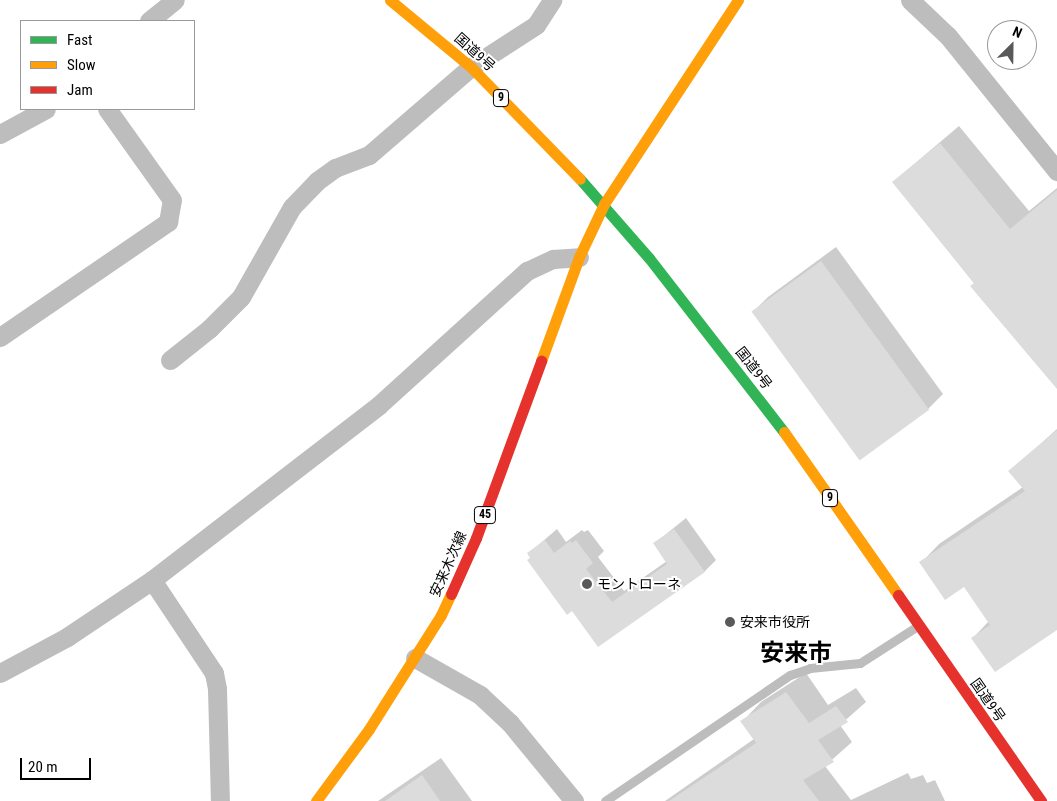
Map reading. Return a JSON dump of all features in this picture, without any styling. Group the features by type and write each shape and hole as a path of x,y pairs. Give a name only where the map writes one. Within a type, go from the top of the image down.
{"main road":[{"name":"国道9号","path":"390,0 471,67 604,204 787,436 1041,801"},
{"name":"安来木次線","path":"316,801 415,658 441,615 476,538 579,257 604,204 738,0"}],"street":[{"path":"150,20 175,0"},
{"path":"170,360 209,329 241,297 292,207 317,181 334,168 368,155 471,67 536,25 552,0"},
{"path":"910,0 948,36 1057,171"},
{"path":"0,134 44,110"},
{"path":"0,337 168,222 172,200 108,110"},
{"path":"0,673 67,637 152,580 380,405 527,271 553,259 579,257"},
{"path":"152,580 214,673 217,689 220,801"},
{"path":"415,658 480,695 510,723 574,801"}],"lane":[{"path":"605,801 790,675 810,668 860,663 918,626"}],"building":[{"path":"940,143 1010,229 1057,190 1057,389 970,286 974,283 892,182"},
{"path":"821,261 929,410 860,460 751,312"},
{"path":"1057,430 1057,630 995,672 971,638 990,625 964,587 945,600 919,562 1025,491 1008,471"},
{"path":"674,529 705,572 598,647 572,611 567,615 527,560 530,558 527,553 545,540 554,553 570,541 572,543 576,540 593,563 586,569 612,602 667,564 653,543"},
{"path":"786,692 809,723 836,706 848,722 818,740 834,762 803,780 819,801 669,801 756,743 740,721"},
{"path":"422,775 440,801 385,801"}],"traffic: fast":[{"path":"580,179 649,258 784,432"}],"traffic: slow":[{"path":"390,0 471,67 580,179"},
{"path":"604,204 738,0"},
{"path":"541,361 579,257 604,204"},
{"path":"784,432 898,595"},
{"path":"316,801 369,729 441,615 451,594"}],"traffic: jam":[{"path":"451,594 476,538 541,361"},
{"path":"898,595 1041,801"}],"place":[{"name":"モントローネ","path":"587,584"},
{"name":"安来市役所","path":"730,622"}],"district":[{"name":"安来市","path":"796,654"}]}
